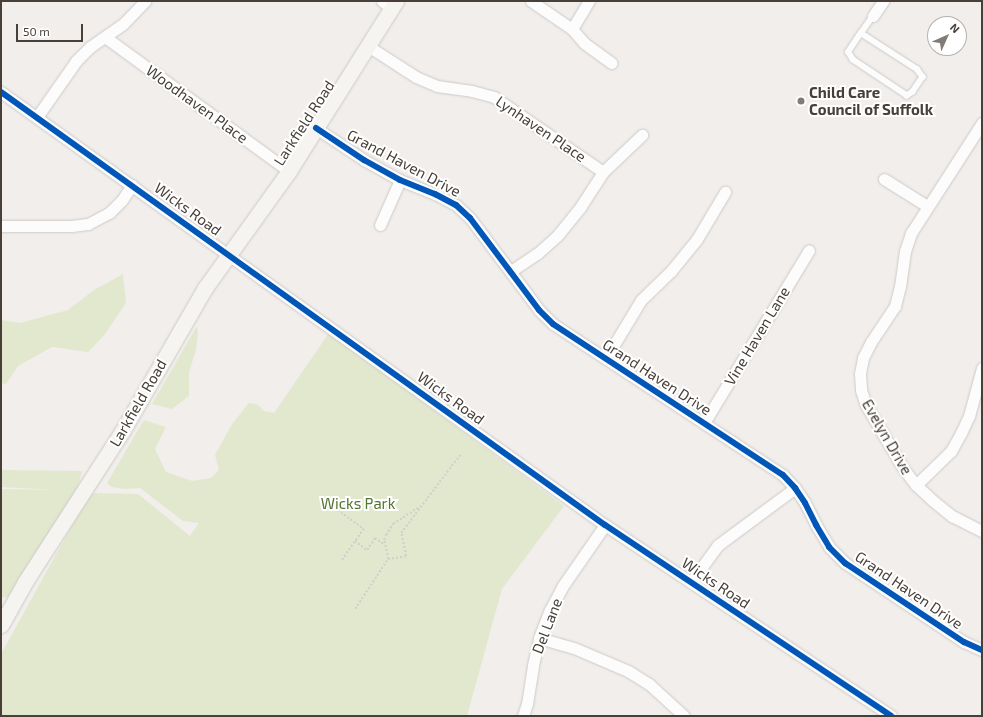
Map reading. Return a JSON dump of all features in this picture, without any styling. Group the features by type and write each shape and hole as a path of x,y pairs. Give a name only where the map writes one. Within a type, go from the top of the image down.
{"main road":[{"name":"Larkfield Road","path":"1,626 25,582 131,416 205,288 289,171 368,46 390,3"}],"street":[{"path":"37,117 76,61 90,47 136,13 145,1"},
{"path":"531,1 572,29 584,43 612,63"},
{"path":"572,29 589,1"},
{"path":"873,16 883,1"},
{"name":"Woodhaven Place","path":"105,37 289,171"},
{"name":"Lynhaven Place","path":"368,46 416,77 437,86 472,91 494,97 603,172"},
{"name":"Wicks Road","path":"1,92 605,525 891,716"},
{"name":"Evelyn Drive","path":"982,123 911,232 895,306 871,342 863,358 860,374 861,390 874,421 903,468 916,485 952,516 982,531"},
{"name":"Grand Haven Drive","path":"316,128 364,160 400,180 435,194 456,205 470,218 539,310 554,324 783,475 795,488 829,547 845,563 964,642 982,650"},
{"path":"511,271 538,253 556,236 581,206 603,172 642,135"},
{"path":"884,179 927,206"},
{"path":"380,225 400,180"},
{"path":"1,226 70,226 88,224 109,213 122,200 132,185"},
{"path":"606,358 640,300 671,271 697,240 725,192"},
{"name":"Vine Haven Lane","path":"704,423 809,250"},
{"path":"916,485 951,451 969,416 982,368"},
{"path":"691,582 718,545 795,488"},
{"name":"Del Lane","path":"523,716 527,704 532,665 539,638 550,610 562,586 605,525"},
{"path":"539,638 580,650 628,671 649,684 684,716"}],"lane":[{"path":"861,33 917,69 923,77 913,92 908,96 853,60 848,52 861,33 873,16"}],"path":[{"path":"355,609 388,560 406,556 401,533 460,455"},
{"path":"328,504 364,529 341,562"},
{"path":"388,560 385,544 386,535 393,524 422,505"},
{"path":"355,541 367,550 375,538 385,544"}],"green space":[{"path":"123,274 126,303 105,334 88,352 52,347 18,366 6,384 1,383 1,320 20,323 68,310 94,290"},
{"path":"197,326 198,333 196,350 189,372 189,396 172,409 152,404"},
{"name":"Wicks Park","path":"329,333 564,506 502,589 467,716 1,716 1,654 90,493 138,494 190,536 199,523 183,521 140,488 124,489 112,487 107,483 144,420 166,427 155,449 166,472 192,481 211,478 219,470 215,455 232,424 249,403 258,405 264,411 274,413"},
{"path":"1,470 82,471 77,491 13,598 1,597 1,489 54,490 1,487"}],"cycle path":[{"path":"1,92 605,525 891,716"},
{"path":"316,128 364,160 400,180 435,194 456,205 470,218 539,310 553,324 783,475 795,488 805,503 829,547 845,563 964,642 982,650"}],"place":[{"name":"Child Care Council of Suffolk","path":"801,101"}]}
